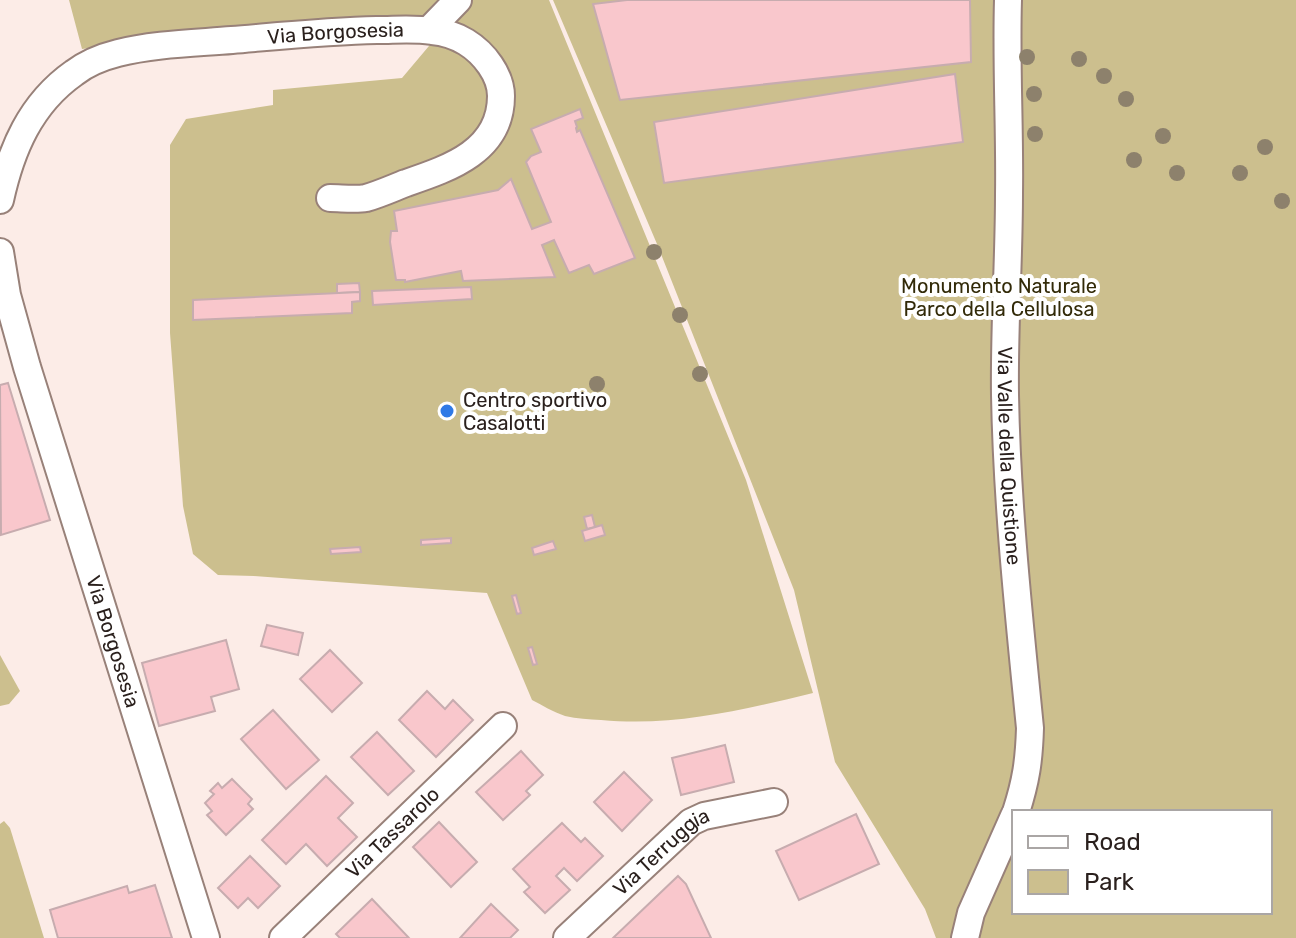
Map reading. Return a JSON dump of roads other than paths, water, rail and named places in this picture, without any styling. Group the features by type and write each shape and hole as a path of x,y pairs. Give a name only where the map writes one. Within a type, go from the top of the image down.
{"street":[{"path":"429,30 458,0"},
{"name":"Via Valle della Quistione","path":"1008,0 1009,198 1005,393 1010,515 1030,728 1026,783 1016,810"},
{"name":"Via Borgosesia","path":"0,200 14,148 32,115 61,83 101,57 121,52 260,37 429,30 457,37 481,54 501,86 500,115 491,133 470,154 428,175 364,198 330,198"},
{"name":"Via Borgosesia","path":"0,252 7,295 27,367 206,938"},
{"name":"Via Tassarolo","path":"283,938 503,726"},
{"name":"Via Terruggia","path":"567,938 691,822 704,816 774,802"},
{"name":"Via Valle della Quistione","path":"965,938 971,913 1012,821"}],"place":[{"name":"Centro sportivo Casalotti","path":"447,411"}],"park label":[{"name":"Monumento Naturale Parco della Cellulosa","path":"999,298"}]}
